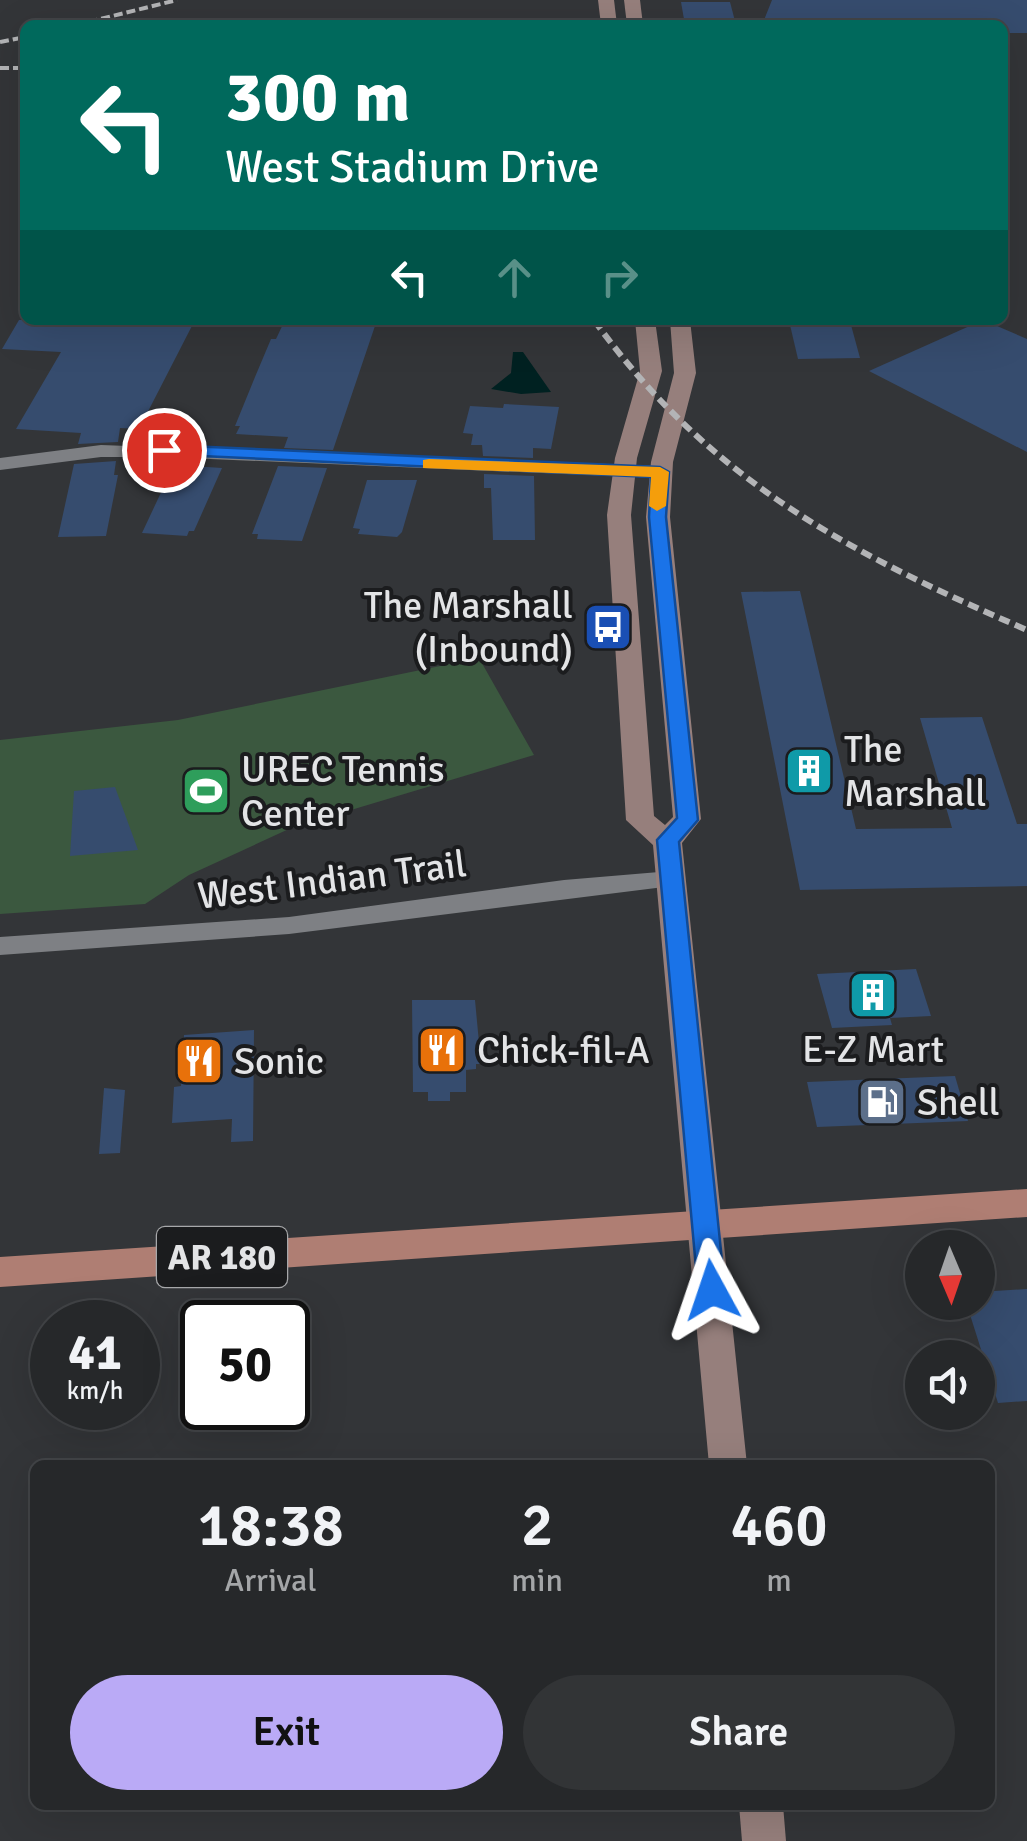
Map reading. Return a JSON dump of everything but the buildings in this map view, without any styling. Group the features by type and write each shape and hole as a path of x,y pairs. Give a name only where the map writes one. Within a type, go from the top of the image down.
{"main road":[{"path":"645,325 650,371 623,471 620,546 640,820 668,840"},
{"path":"680,325 685,373 660,472 658,517 688,820 668,840 728,1460"},
{"name":"AR 180","path":"0,1272 1027,1203"},
{"path":"761,1810 764,1841"}],"street":[{"path":"0,464 101,450 164,450 660,472"},
{"name":"West Indian Trail","path":"0,946 138,940 298,926 611,881 671,880"}],"green space":[{"name":"UREC Tennis Center","path":"479,658 534,755 291,828 189,875 145,904 0,914 0,740 178,720"}],"water":[{"path":"513,352 523,352 551,392 521,394 491,389 511,373"}],"railway":[{"path":"96,20 177,0"},
{"path":"0,42 20,38"},
{"path":"0,68 20,68"},
{"path":"598,325 686,426 735,469 787,506 901,572 1027,630"}],"slow traffic":[{"path":"429,464 660,472 657,506"}],"place":[{"name":"The Marshall (Inbound)","path":"608,627"},
{"name":"The Marshall","path":"809,771"},
{"name":"UREC Tennis Center","path":"206,791"},
{"name":"E-Z Mart","path":"873,995"},
{"name":"Chick-fil-A","path":"442,1050"},
{"name":"Sonic","path":"199,1061"},
{"name":"Shell","path":"882,1102"}],"route":[{"path":"164,450 660,472 658,517 688,820 668,840 712,1290"}]}
